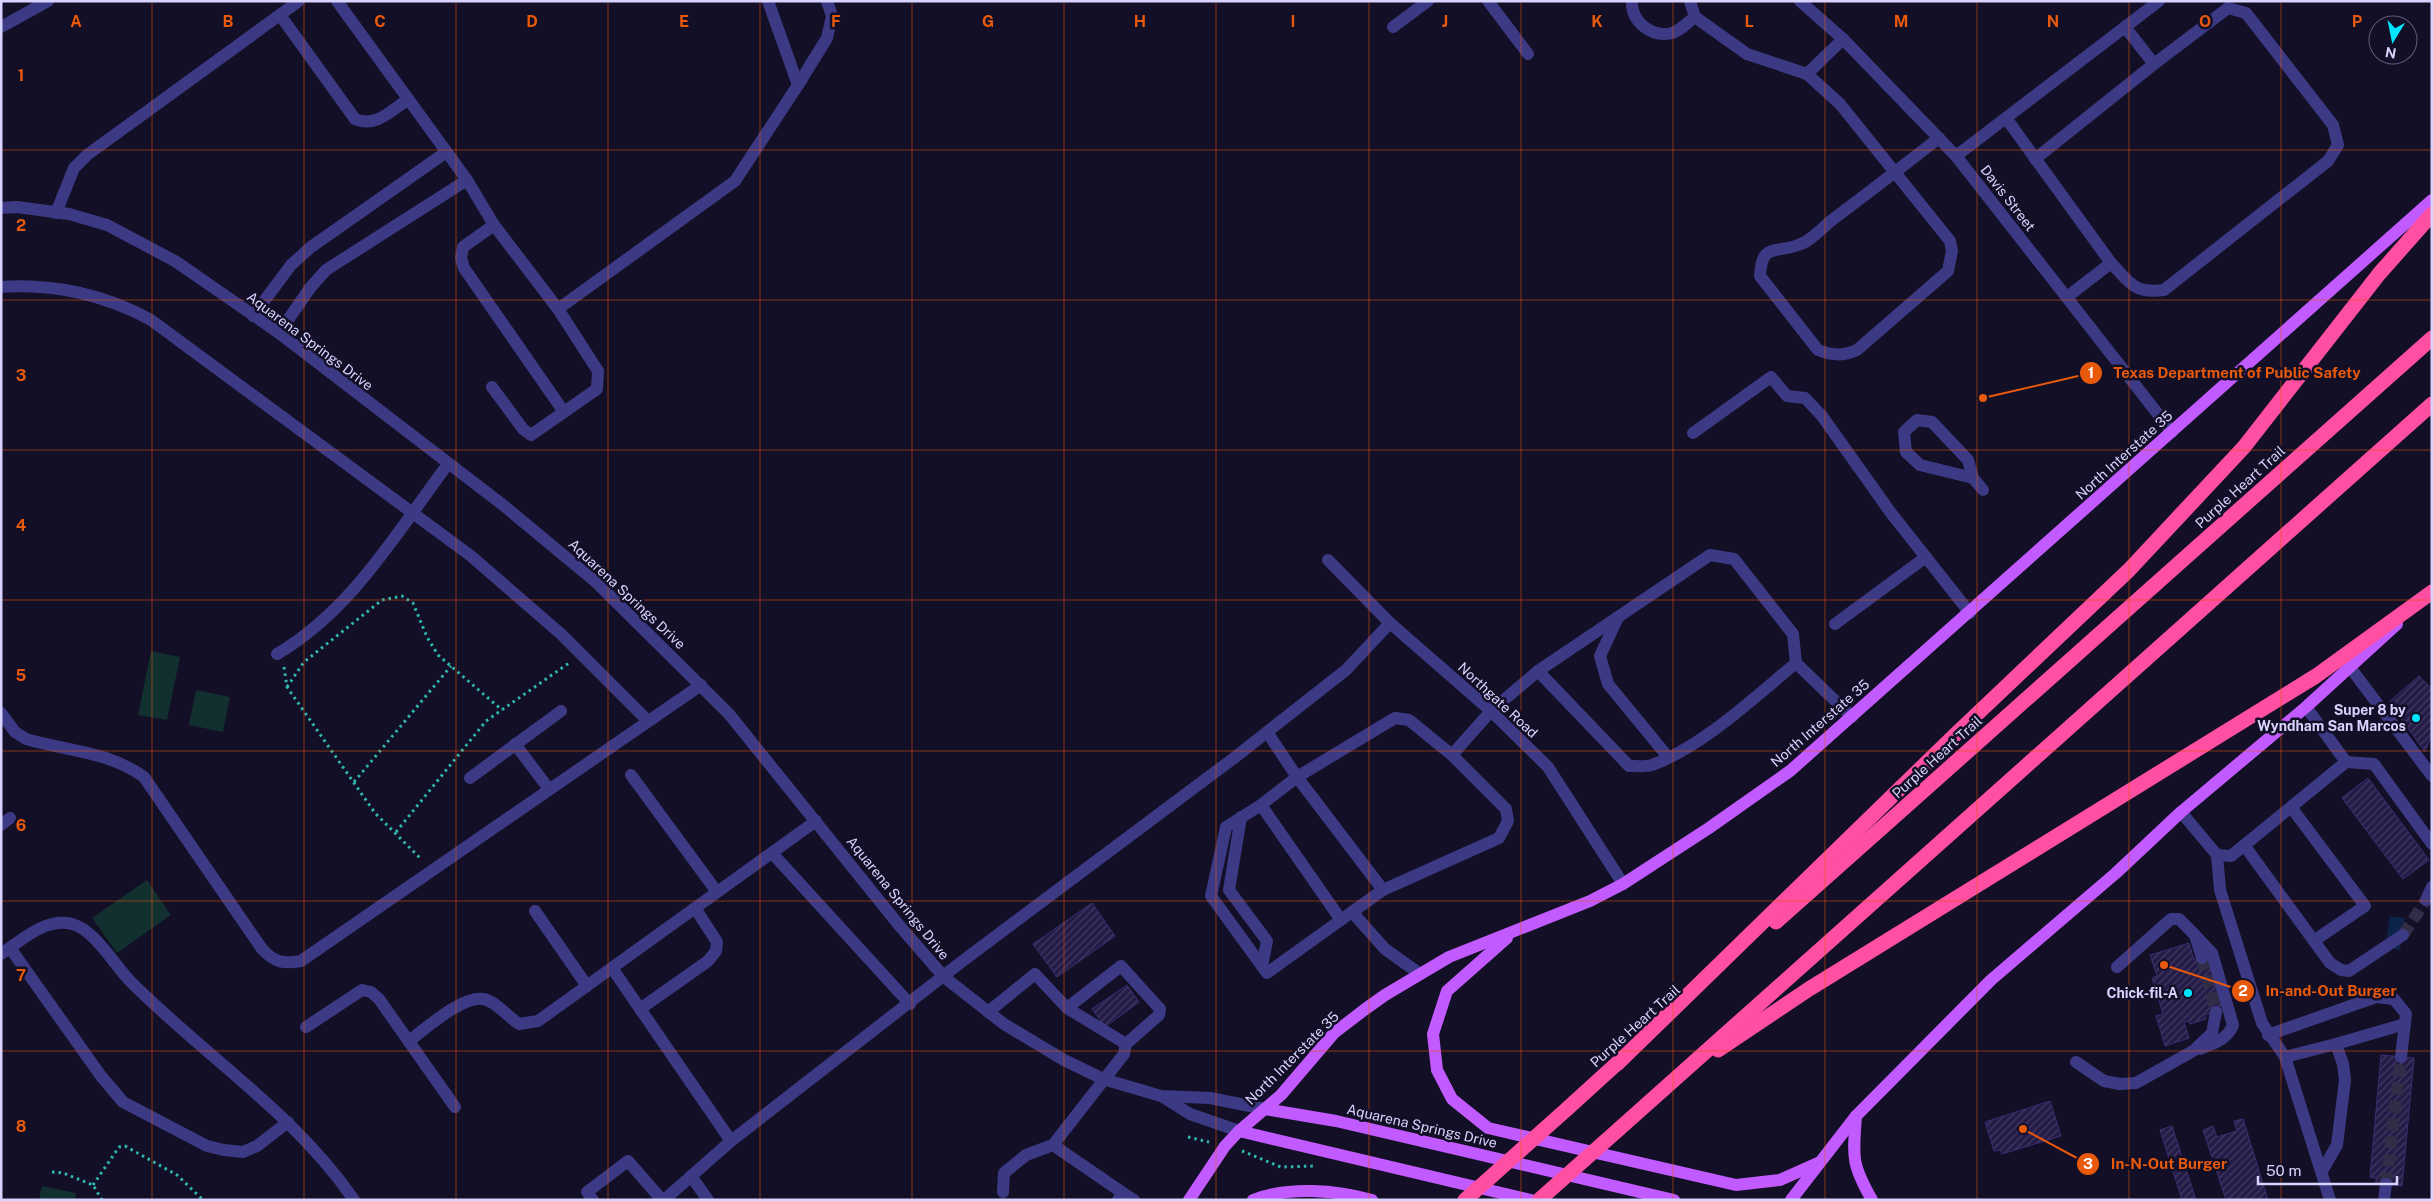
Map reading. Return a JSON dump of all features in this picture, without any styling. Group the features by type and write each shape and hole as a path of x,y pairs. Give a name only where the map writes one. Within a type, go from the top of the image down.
{"highway":[{"path":"1617,1064 1957,732 2142,556 2244,447 2379,274 2432,214"},
{"name":"Purple Heart Trail","path":"1465,1200 2432,338"},
{"path":"1539,1200 2432,404"},
{"path":"1669,1084 1809,988 2277,700 2347,662 2432,592"}],"main road":[{"name":"North Interstate 35","path":"1189,1200 1239,1131 1281,1095 1334,1033 1385,995 1450,957 1590,901 1623,884 1710,828 1790,771 1970,613 2432,200"},
{"path":"1791,1200 1856,1116 1992,980 2116,873 2181,812 2306,707 2347,662"},
{"path":"1514,931 1447,991 1433,1034 1437,1070 1452,1098 1488,1128 1736,1185 1780,1180 1818,1163"},
{"name":"Aquarena Springs Drive","path":"1265,1109 1336,1121 1674,1200"},
{"path":"1856,1116 1854,1160 1857,1173 1872,1200"},
{"name":"Aquarena Springs Drive","path":"1239,1131 1531,1200"},
{"path":"1253,1200 1284,1193 1310,1192 1340,1194 1372,1200"}],"street":[{"path":"1,27 48,1"},
{"path":"56,212 74,168 87,155 300,1"},
{"path":"337,1 445,153 467,180 494,225 558,309 598,371 599,380 597,389 531,435 523,429 492,387"},
{"path":"768,1 798,85"},
{"path":"558,309 735,181 798,85 831,27 832,16 827,1"},
{"path":"1393,27 1428,1"},
{"path":"1488,1 1528,54"},
{"path":"1632,1 1636,18 1644,28 1659,33 1673,33 1695,17"},
{"path":"1690,1 1695,17 1748,54 1807,74 1840,104 1895,172 1950,241 1952,251 1948,271 1857,350 1838,355 1818,350 1760,276 1761,262 1765,254 1774,248 1799,245 1895,172 1939,138"},
{"name":"Davis Street","path":"1800,1 1844,39 1956,156 2172,432"},
{"path":"1956,156 2159,1"},
{"path":"2006,118 2035,159 2111,262 2130,282 2145,292 2164,290 2328,161 2338,144 2333,125 2246,14 2228,8 2035,159"},
{"path":"280,15 355,119 369,123 377,120 407,100"},
{"path":"2125,27 2154,64"},
{"path":"1807,74 1844,39"},
{"path":"253,316 291,265 311,247 445,153"},
{"path":"278,333 310,288 326,270 467,180"},
{"name":"Aquarena Springs Drive","path":"1,208 17,207 56,212 107,225 175,261 278,333 503,505 597,583 729,714 898,924 944,977 988,1012 1064,1060 1104,1079 1161,1096 1210,1098 1265,1109"},
{"path":"494,225 463,247 461,258 464,268 564,412"},
{"path":"2067,297 2111,262"},
{"path":"1,287 36,286 75,292 108,300 134,311 159,326 471,556 582,654 648,721"},
{"path":"1693,433 1771,377 1787,396 1805,398 1822,416 1891,513 1970,613"},
{"path":"1973,478 1920,465 1906,452 1904,432 1916,420 1932,422 1968,460 1973,478 1983,490"},
{"path":"280,653 322,623 378,561 412,511 448,464"},
{"path":"1452,755 1491,711 1538,671 1710,555 1734,559 1793,634 1796,663 1852,717"},
{"path":"1835,624 1926,557"},
{"name":"Northgate Road","path":"1328,560 1390,623 1491,711 1548,767 1623,884"},
{"path":"1618,617 1600,656 1608,684 1668,757"},
{"path":"593,1200 587,1192 628,1161 663,1200 731,1141 1346,670 1390,623"},
{"path":"2347,662 2432,776"},
{"path":"1538,671 1629,766 1650,766 1683,750 1732,716 1796,663"},
{"path":"1,713 15,732 26,739 113,758 144,776 262,950 271,958 281,963 301,961 701,685"},
{"path":"2306,707 2346,762"},
{"path":"470,778 561,711"},
{"path":"1395,718 1409,720 1452,755 1506,809 1508,821 1499,838 1383,890 1267,973 1211,896 1226,827 1261,805 1297,777 1395,718"},
{"path":"1267,732 1297,777 1383,890"},
{"path":"516,744 549,789"},
{"path":"2217,855 2231,856 2346,762 2374,764 2432,844"},
{"path":"631,775 717,892"},
{"path":"1261,805 1341,920"},
{"path":"2290,807 2365,906 2314,940"},
{"path":"2181,812 2217,855 2220,890 2262,1024 2285,1057 2330,1200"},
{"path":"1241,817 1229,890 1267,941 1262,966"},
{"path":"409,1041 463,1003 473,999 484,998 518,1024 529,1024 538,1021 816,820"},
{"path":"2244,845 2330,962 2340,970 2349,971 2403,935"},
{"path":"772,853 910,1004"},
{"path":"2426,900 2432,886"},
{"path":"640,1009 708,961 716,951 717,942 695,908"},
{"path":"535,911 587,986"},
{"path":"1352,912 1386,949 1420,974"},
{"path":"2076,1062 2104,1081 2136,1084 2193,1051 2224,1039 2230,1033 2233,1025 2212,953 2179,918 2171,919 2117,967"},
{"path":"288,1122 257,1146 243,1152 224,1150 207,1146 123,1102 100,1076 6,951 46,925 63,922 74,924 86,931 145,995 288,1122 333,1169 354,1200"},
{"path":"2196,935 2202,958"},
{"path":"1002,1192 1004,1173 1026,1155 1053,1145 1124,1054 1126,1044 1159,1015 1160,1009 1121,966 1067,1008"},
{"path":"612,968 731,1141"},
{"path":"988,1012 1035,974 1067,1008 1126,1044"},
{"path":"306,1027 362,990 371,992 379,999 455,1107"},
{"path":"2268,1034 2376,997 2394,999 2406,1014 2401,1057"},
{"path":"2193,1051 2212,1033 2216,1012"},
{"path":"2285,1057 2405,1024"},
{"path":"2322,1170 2337,1145 2340,1126 2345,1080 2343,1064 2336,1044"},
{"name":"Aquarena Springs Drive","path":"1161,1096 1190,1114 1239,1131"},
{"path":"1053,1145 1125,1198"},
{"path":"691,1176 708,1200"},
{"path":"2384,1200 2386,1184"}],"path":[{"path":"287,687 304,662 382,600 402,596 413,603 427,637 438,655 502,710"},
{"path":"280,653 287,687 375,813 396,832 432,871"},
{"path":"396,832 486,721 582,654"},
{"path":"354,782 451,666"},
{"path":"1188,1137 1209,1142"},
{"path":"93,1185 119,1147 125,1146 177,1175 203,1200"},
{"path":"52,1172 63,1173 93,1185 102,1200"}],"green space":[{"path":"151,651 180,657 167,720 138,715"},
{"path":"196,690 230,697 223,732 189,725"},
{"path":"147,880 171,915 117,953 92,918"},
{"path":"42,1186 76,1193 75,1200 39,1200"}],"water":[{"path":"2390,916 2405,918 2400,950 2385,947"}],"building":[{"name":"Super 8 by Wyndham San Marcos","path":"2419,676 2432,689 2432,734 2425,752 2389,702"},
{"path":"2368,778 2429,860 2403,879 2342,798"},
{"path":"1092,903 1115,936 1057,977 1033,944"},
{"name":"Chick-fil-A","path":"2189,943 2194,960 2208,956 2224,1009 2205,1015 2206,1019 2190,1024 2189,1021 2184,1022 2189,1038 2165,1046 2156,1016 2163,1014 2152,978 2157,976 2150,955"},
{"path":"1127,985 1139,1002 1105,1027 1092,1009"},
{"path":"2381,1055 2414,1058 2402,1186 2376,1183 2376,1178 2370,1177"},
{"path":"2050,1101 2061,1136 2002,1154 2000,1150 1994,1151 1985,1122"},
{"path":"2243,1119 2268,1200 2226,1200 2203,1130 2213,1126 2217,1137 2237,1131 2234,1121"},
{"path":"2172,1126 2196,1200 2182,1200 2160,1130"}],"tunnel":[{"path":"2403,935 2426,900"},
{"path":"2202,958 2216,1012"},
{"path":"2386,1184 2401,1057"}],"place":[{"name":"Texas Department of Public Safety","path":"1983,398"},
{"name":"Super 8 by Wyndham San Marcos","path":"2416,718"},
{"name":"In-and-Out Burger","path":"2164,965"},
{"name":"Chick-fil-A","path":"2188,993"},
{"name":"In-N-Out Burger","path":"2023,1129"}]}
